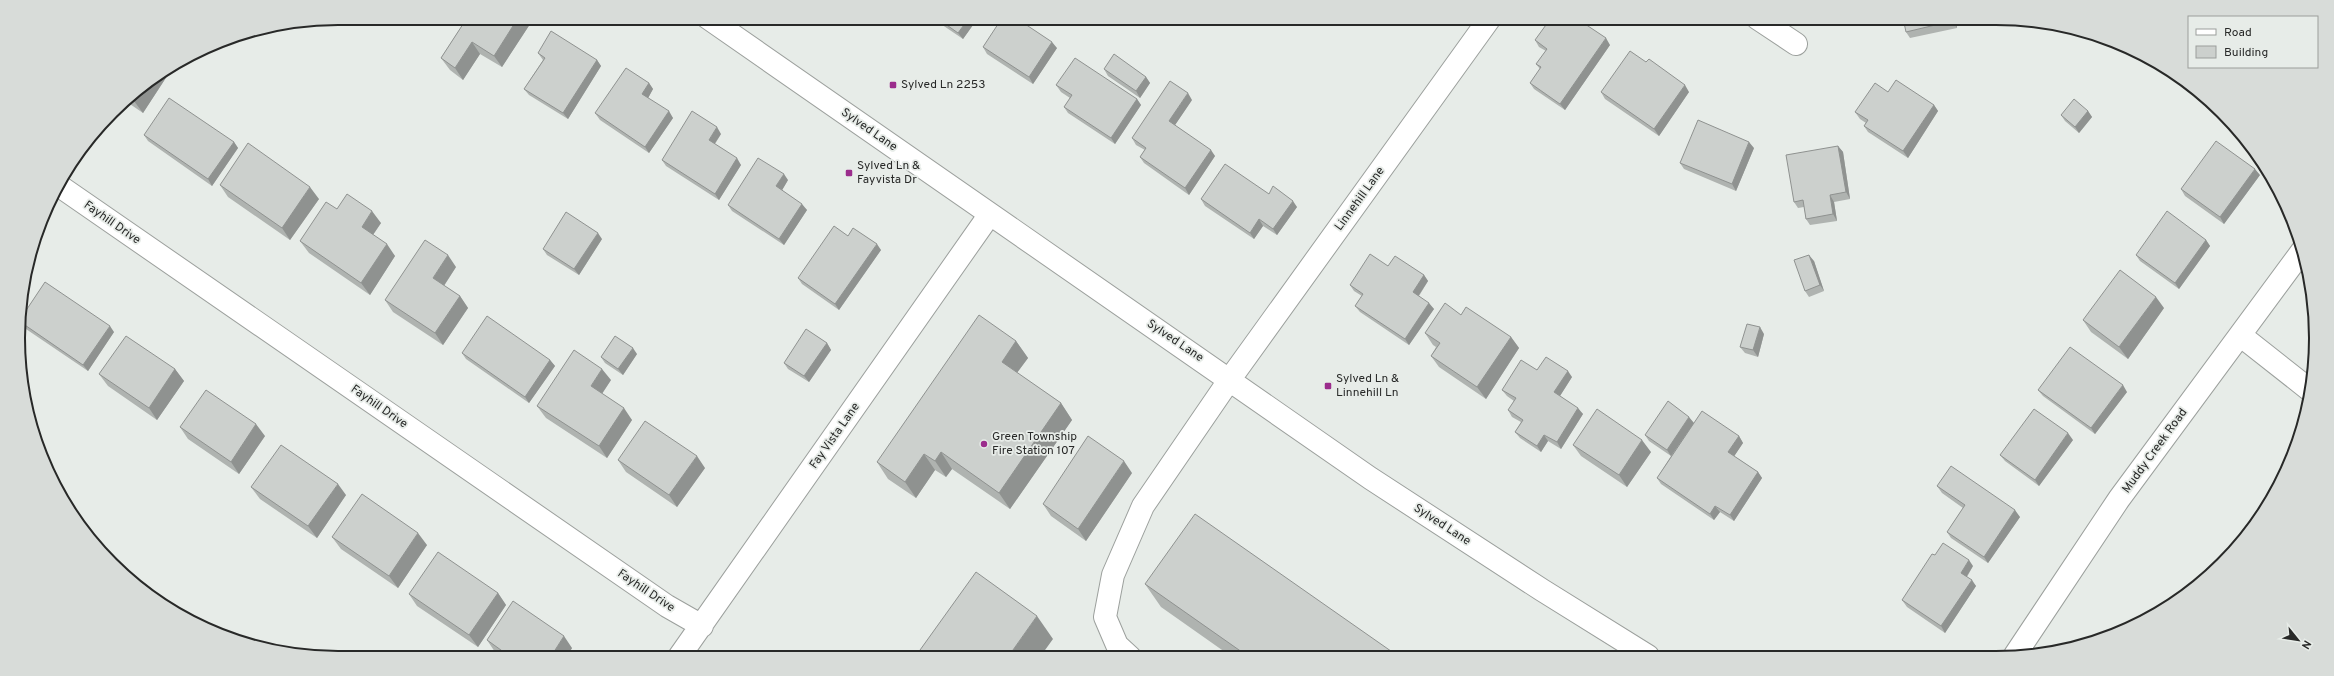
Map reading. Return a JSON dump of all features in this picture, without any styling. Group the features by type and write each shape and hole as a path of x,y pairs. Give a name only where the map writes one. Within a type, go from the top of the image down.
{"street":[{"name":"Sylved Lane","path":"718,25 1230,379 1376,482 1542,590 1640,651"},
{"name":"Linnehill Lane","path":"1124,651 1117,645 1105,617 1113,576 1143,506 1230,379 1485,25"},
{"path":"1768,25 1796,44"},
{"name":"Fayhill Drive","path":"63,189 660,602 702,626"},
{"name":"Fay Vista Lane","path":"684,651 990,214"},
{"name":"Muddy Creek Road","path":"2018,650 2119,499 2298,257"},
{"path":"2240,335 2305,386"}],"building":[{"path":"462,25 514,25 494,56 472,42 455,68 441,58"},
{"path":"947,25 964,25 958,33"},
{"path":"997,25 1026,25 1052,42 1029,77 983,47"},
{"path":"1546,25 1586,25 1606,38 1560,104 1530,83 1541,67 1536,64 1547,49 1535,40"},
{"path":"1904,25 1935,25 1906,32"},
{"path":"551,31 597,60 563,113 524,89 545,58 538,53"},
{"path":"1630,51 1646,62 1649,59 1685,85 1654,129 1601,92"},
{"path":"1114,54 1146,77 1136,91 1104,69"},
{"path":"1075,58 1137,99 1111,138 1064,107 1072,95 1056,85"},
{"path":"626,68 649,83 642,94 669,111 645,147 595,113"},
{"path":"1896,80 1934,105 1903,151 1864,126 1868,120 1855,112 1875,83 1888,92"},
{"path":"1170,81 1188,93 1169,121 1211,150 1185,188 1140,157 1146,148 1132,138"},
{"path":"169,98 234,142 208,179 144,135"},
{"path":"2074,99 2088,111 2075,127 2061,115"},
{"path":"692,111 717,127 709,140 737,158 715,194 662,160"},
{"path":"1698,120 1749,142 1732,184 1680,163"},
{"path":"2216,141 2255,169 2220,217 2181,189"},
{"path":"248,143 310,187 282,228 220,185"},
{"path":"1838,146 1846,192 1830,195 1833,214 1806,219 1803,200 1794,202 1786,155"},
{"path":"758,158 784,174 776,186 802,204 779,239 728,205"},
{"path":"1225,164 1269,194 1273,186 1293,201 1273,229 1259,219 1250,233 1201,199"},
{"path":"347,194 372,211 362,227 387,244 361,283 300,241 326,202 337,209"},
{"path":"2167,211 2206,240 2175,283 2136,255"},
{"path":"566,212 598,233 574,269 543,249"},
{"path":"834,226 848,236 853,228 877,244 835,304 798,278"},
{"path":"425,240 448,255 433,278 460,296 435,333 385,300"},
{"path":"1370,254 1388,266 1395,256 1424,275 1413,292 1429,303 1405,339 1355,306 1363,294 1350,285"},
{"path":"1809,255 1820,285 1805,291 1794,260"},
{"path":"2120,270 2156,297 2119,347 2083,320"},
{"path":"45,282 110,326 83,365 26,326 27,309"},
{"path":"1445,303 1461,315 1466,307 1511,337 1477,387 1431,356 1440,343 1425,333"},
{"name":"Green Township Fire Station 107","path":"979,315 1016,341 1002,362 1061,403 999,493 941,452 935,461 924,454 905,482 877,462"},
{"path":"487,316 550,360 525,397 462,353"},
{"path":"1747,324 1760,327 1753,350 1740,347"},
{"path":"806,329 827,343 804,376 784,363"},
{"path":"126,336 175,369 149,408 99,374"},
{"path":"615,336 633,348 618,369 601,357"},
{"path":"2070,347 2123,385 2091,428 2038,390"},
{"path":"574,350 602,369 591,386 624,408 599,446 537,406"},
{"path":"1546,357 1568,371 1554,392 1578,408 1557,442 1544,435 1537,446 1515,432 1523,420 1508,410 1516,398 1502,390 1521,360 1537,370"},
{"path":"206,390 256,424 231,462 180,427"},
{"path":"1668,401 1689,417 1667,450 1645,435"},
{"path":"1597,409 1642,440 1619,475 1573,445"},
{"path":"2034,409 2068,433 2035,480 2000,455"},
{"path":"1702,411 1739,436 1728,452 1758,472 1730,515 1715,506 1710,514 1657,478"},
{"path":"645,421 697,456 669,495 618,460"},
{"path":"1088,436 1124,461 1078,529 1043,504"},
{"path":"281,445 338,484 308,526 251,487"},
{"path":"1951,466 2015,510 1984,557 1947,532 1965,505 1937,486"},
{"path":"362,494 418,533 389,576 332,537"},
{"path":"1195,514 1391,651 1240,651 1145,584"},
{"path":"1943,543 1969,560 1961,573 1972,580 1941,626 1902,600 1932,554 1935,555"},
{"path":"438,552 498,593 469,635 409,594"},
{"path":"976,572 1037,616 1012,651 919,651"},
{"path":"513,601 564,636 554,651 502,651 487,640"}],"place":[{"name":"Sylved Ln 2253","path":"893,85"},
{"name":"Sylved Ln & Fayvista Dr","path":"849,173"},
{"name":"Sylved Ln & Linnehill Ln","path":"1328,386"},
{"name":"Green Township Fire Station 107","path":"984,444"}]}
